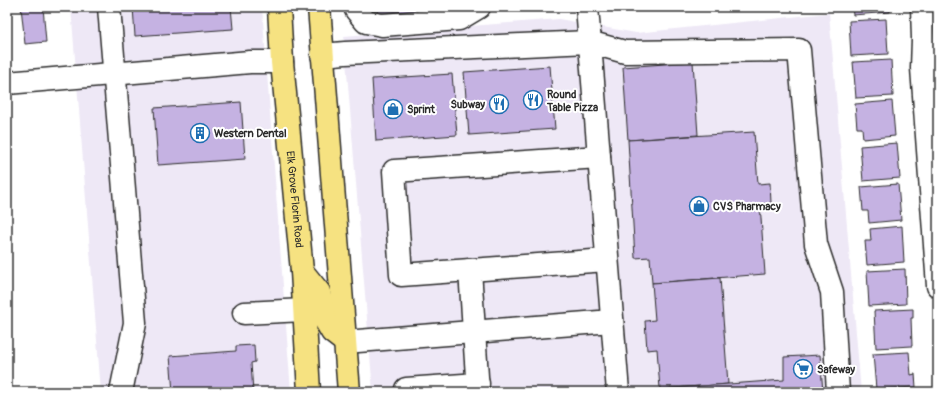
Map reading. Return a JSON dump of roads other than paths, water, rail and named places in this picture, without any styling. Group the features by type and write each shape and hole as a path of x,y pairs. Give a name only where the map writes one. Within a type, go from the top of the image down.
{"main road":[{"name":"Elk Grove Florin Road","path":"279,7 282,62 302,271 309,392"},
{"path":"319,7 349,392"},
{"path":"302,271 319,292 325,320 332,332 345,342"}],"street":[{"path":"109,7 114,74 134,200 138,251 135,323 121,392"},
{"path":"356,7 356,10 366,22 382,25 459,19 479,7"},
{"path":"587,7 618,392"},
{"path":"922,7 923,39 930,68 938,286"},
{"path":"322,55 589,42 625,52 799,50 816,244 832,292 838,392"},
{"path":"7,83 250,62 282,62"},
{"path":"599,157 394,170 401,275 607,260"},
{"path":"406,392 406,388 478,388 470,270"},
{"path":"244,313 304,310"},
{"path":"345,342 612,321"}],"place":[{"name":"Round Table Pizza","path":"533,100"},
{"name":"Subway","path":"499,104"},
{"name":"Sprint","path":"393,109"},
{"name":"Western Dental","path":"200,133"},
{"name":"CVS Pharmacy","path":"699,206"},
{"name":"Safeway","path":"803,369"}]}
